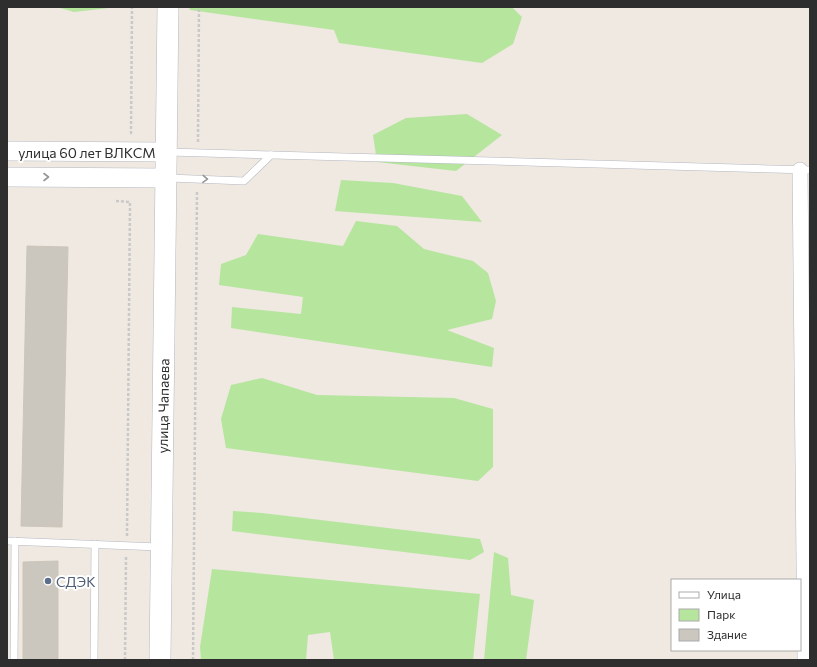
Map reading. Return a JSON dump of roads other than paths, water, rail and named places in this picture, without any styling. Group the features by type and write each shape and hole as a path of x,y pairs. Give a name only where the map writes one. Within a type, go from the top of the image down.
{"main road":[{"name":"улица Чапаева","path":"160,660 168,7"}],"street":[{"name":"улица 60 лет ВЛКСМ","path":"7,151 166,152"},
{"path":"805,170 805,660"},
{"name":"улица 60 лет ВЛКСМ","path":"7,177 166,178"}],"lane":[{"path":"166,152 805,170"},
{"path":"166,178 244,181 271,155"},
{"path":"7,540 161,547"},
{"path":"14,660 15,541"},
{"path":"94,544 94,660"}],"place":[{"name":"СДЭК","path":"48,581"}]}
